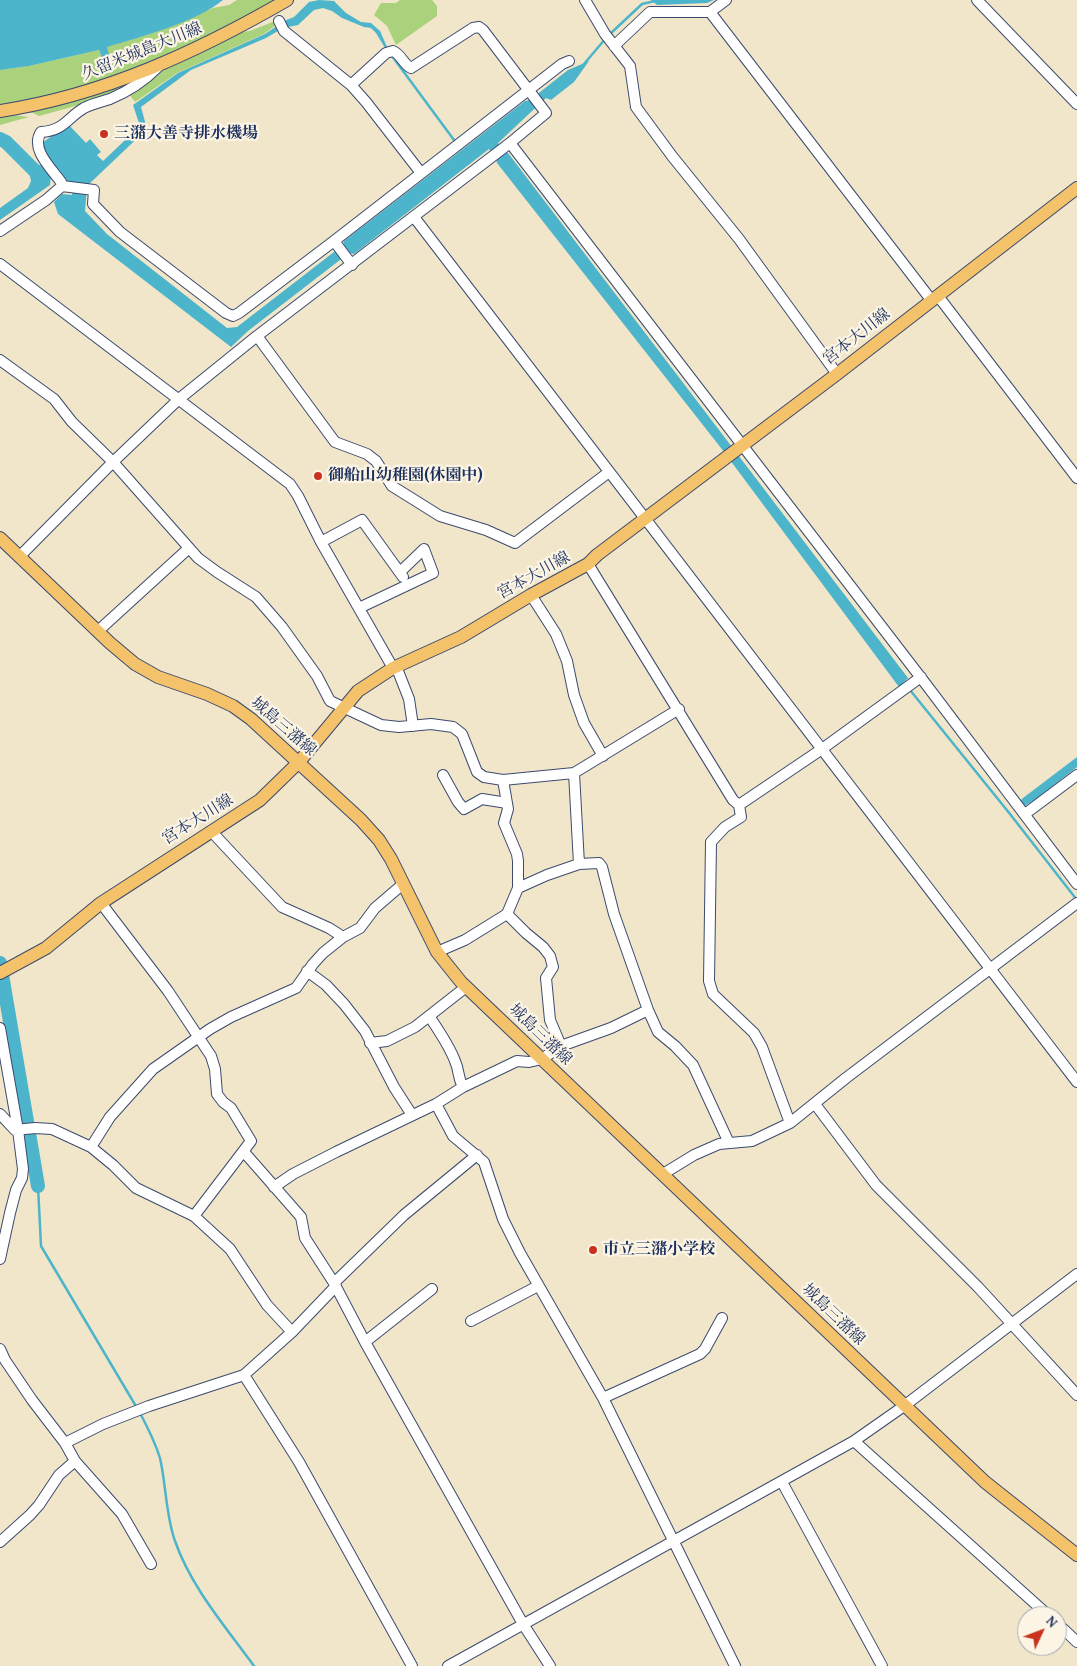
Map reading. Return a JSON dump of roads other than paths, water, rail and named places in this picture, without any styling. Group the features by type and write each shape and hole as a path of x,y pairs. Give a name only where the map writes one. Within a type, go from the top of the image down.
{"main road":[{"name":"久留米城島大川線","path":"0,111 68,98 159,66 243,25 287,0"},
{"name":"宮本大川線","path":"0,973 46,948 101,903 260,800 298,762 358,691 394,667 461,637 531,595 588,564 597,555 837,374 1077,188"},
{"name":"城島三潴線","path":"0,538 98,631 136,664 158,677 207,694 233,706 251,719 361,820 379,840 391,859 437,952 466,987 985,1482 1077,1555"}],"street":[{"path":"585,0 610,40 630,66 636,106 672,156 739,239 837,374"},
{"path":"610,40 650,12 710,12 726,0"},
{"path":"977,0 1077,104"},
{"path":"710,12 1077,478"},
{"path":"281,26 351,86 366,102 421,173"},
{"path":"20,557 112,462 179,399 349,261 414,217 507,146 546,113 479,27 473,28 411,68 408,67 397,52 386,53 351,86"},
{"path":"0,231 66,187 94,190 93,204 120,232 226,313 233,316 336,243 421,173 530,92 562,64 569,61"},
{"path":"66,187 38,149 37,138 41,132 50,132 68,122 83,109 112,98 148,76 159,66"},
{"path":"507,146 921,678 1077,884"},
{"path":"414,217 1077,1082"},
{"path":"336,243 349,261"},
{"path":"0,264 290,484 321,542 394,667 409,699 412,726"},
{"path":"257,336 335,442 367,454 376,461 392,486 440,516 486,530 515,543 609,472"},
{"path":"0,360 54,399 72,422 112,462 198,558 256,597 282,627 317,676 330,701 381,725 399,727 431,724 453,727 462,734 477,772 484,777 503,780 574,774 679,709"},
{"path":"321,542 362,520 408,585"},
{"path":"98,631 189,548"},
{"path":"359,608 433,573 424,549 400,572"},
{"path":"588,564 679,709 733,800 739,805 741,817 725,827 711,842 709,981 713,994 754,1033 762,1047 790,1123"},
{"path":"531,595 556,634 567,661 574,695 584,723 603,756"},
{"path":"739,805 822,749 921,678"},
{"path":"574,774 578,864"},
{"path":"443,775 464,809 482,799 507,803"},
{"path":"1021,808 1077,775"},
{"path":"437,952 465,940 507,914 518,888 517,854 504,822 508,809 503,780"},
{"path":"211,831 282,907 329,928 343,937"},
{"path":"518,888 548,874 578,864 599,863 614,914 648,1010 658,1032 693,1065 729,1144"},
{"path":"91,1148 110,1117 153,1069 231,1017 296,988 307,971 323,954 343,937 360,928 374,908 403,884"},
{"path":"101,903 168,991 211,1056 215,1069 217,1094 231,1108 252,1141 194,1216"},
{"path":"663,1174 694,1155 719,1144 752,1141 790,1123 846,1078 1077,903"},
{"path":"507,914 550,956 553,967 546,978 550,1020 561,1046"},
{"path":"307,971 326,985 365,1031 394,1087 412,1115"},
{"path":"370,1042 387,1041 399,1036 429,1016 466,987"},
{"path":"274,1187 293,1174 436,1104 463,1087 517,1062 542,1059 561,1046 611,1028 648,1010"},
{"path":"429,1016 450,1048 458,1067 458,1078 463,1087"},
{"path":"0,1028 23,1169 22,1178 14,1196 0,1259"},
{"path":"436,1104 453,1136 484,1162 503,1219 538,1286 604,1398 735,1666"},
{"path":"816,1104 876,1185 978,1287 1077,1395"},
{"path":"0,1114 15,1130 52,1129 91,1148 113,1165 136,1188 194,1216 230,1249 267,1305 292,1332"},
{"path":"244,1152 301,1217 306,1238 335,1284 365,1342 523,1624 550,1666"},
{"path":"65,1443 135,1411 244,1375 292,1332 335,1284 404,1214 477,1155"},
{"path":"448,1666 854,1441 904,1406 1077,1274"},
{"path":"471,1321 538,1286"},
{"path":"365,1342 432,1289"},
{"path":"604,1398 700,1354 705,1349 722,1318"},
{"path":"0,1349 3,1363 65,1443 75,1461 122,1514 151,1564"},
{"path":"244,1375 299,1462 412,1666"},
{"path":"854,1441 1038,1606"},
{"path":"0,1542 39,1505 59,1475 75,1461"},
{"path":"782,1482 882,1666"},
{"path":"1067,1632 1077,1642"}],"water":[{"path":"0,0 223,0 212,8 183,22 152,34 107,47 110,59 103,61 99,50 29,66 0,70"},
{"path":"319,0 334,1 346,13 361,22 371,23 380,31 388,49 385,48 371,28 342,18 332,11 323,8 314,10 298,25 283,28 266,38 191,70 141,107 147,129 87,186 85,211 107,234 227,328 237,327 343,245 344,241 525,101 530,100 568,70 589,61 574,82 551,100 546,98 498,143 508,153 908,678 899,687 721,448 497,163 489,149 354,254 349,253 248,331 231,347 58,214 54,202 62,194 72,195 73,184 51,177 50,185 0,220 0,208 28,188 31,181 29,172 37,164 45,167 52,162 44,148 43,142 69,125 86,143 90,139 101,152 97,155 103,161 140,126 133,105 178,73 265,34 284,21 294,17 309,2"},
{"path":"651,0 714,0 707,3 657,5"},
{"path":"1077,757 1077,767 1023,807 1019,802 1023,798"}],"waterway":[{"path":"610,34 642,4 659,0"},
{"path":"584,64 606,38"},
{"path":"392,56 454,140"},
{"path":"0,139 6,142 42,178"},
{"path":"910,690 1077,900"},
{"path":"0,963 38,1186"},
{"path":"38,1186 41,1246 137,1408"},
{"path":"140,1413 160,1458 172,1532 182,1558 199,1590 254,1666"}],"place":[{"name":"三潴大善寺排水機場","path":"104,134"},
{"name":"御船山幼稚園(休園中)","path":"318,476"},
{"name":"市立三潴小学校","path":"593,1250"}]}
